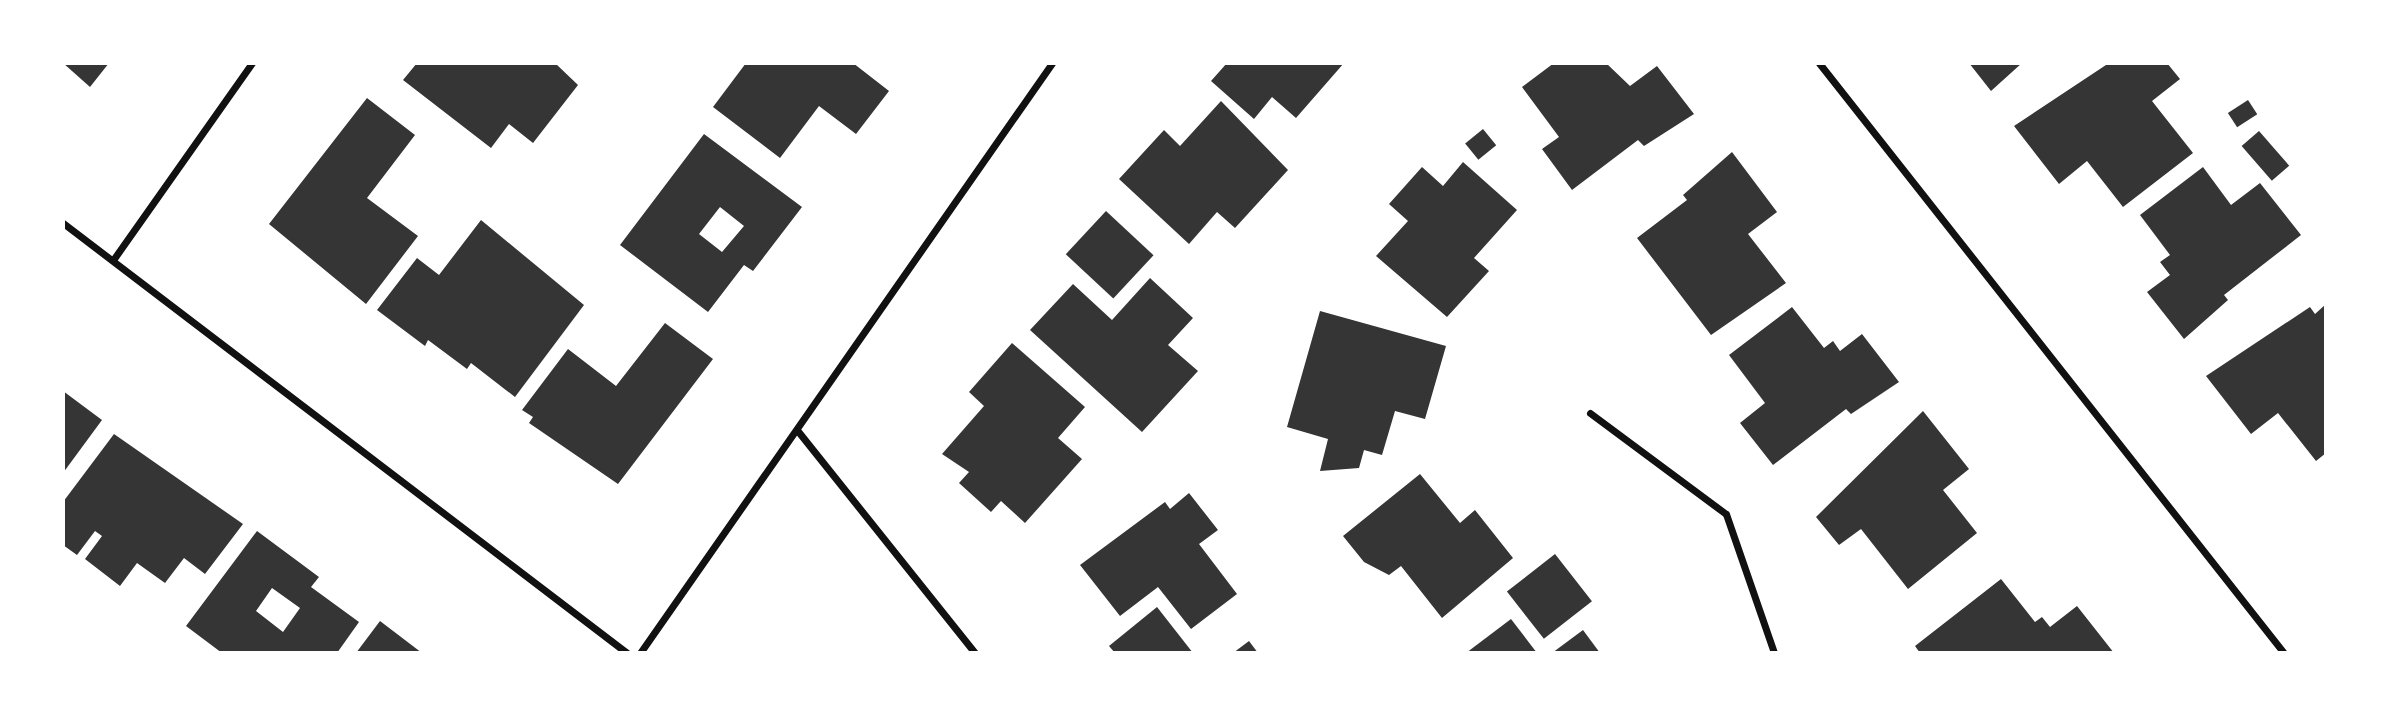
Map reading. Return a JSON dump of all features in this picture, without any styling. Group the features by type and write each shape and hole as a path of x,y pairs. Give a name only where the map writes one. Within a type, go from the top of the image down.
{"street":[{"path":"113,260 252,63"},
{"path":"640,653 1052,63"},
{"path":"1819,63 2284,653"},
{"path":"63,223 627,653"},
{"path":"1590,413 1726,514 1774,653"},
{"path":"797,430 975,653"}],"building":[{"path":"63,63 109,63 90,87"},
{"path":"417,63 555,63 578,85 533,143 509,124 491,148 403,80"},
{"path":"746,63 853,63 889,91 856,134 819,106 780,158 713,107"},
{"path":"1227,63 1344,63 1296,118 1272,97 1254,119 1211,81"},
{"path":"1554,63 1606,63 1630,86 1657,66 1694,114 1644,146 1638,140 1572,190 1542,149 1559,137 1522,87"},
{"path":"1969,63 2022,63 1991,91"},
{"path":"2109,63 2167,63 2180,79 2152,101 2193,153 2123,207 2087,161 2059,184 2014,126"},
{"path":"367,98 415,135 367,198 418,236 366,304 269,224"},
{"path":"2248,100 2257,114 2237,127 2228,113"},
{"path":"1221,101 1288,170 1235,228 1217,212 1189,244 1119,179 1164,130 1180,146"},
{"path":"1483,129 1496,145 1478,160 1465,143"},
{"path":"2259,131 2289,166 2272,181 2242,146"},
{"path":"704,134 802,207 753,271 744,265 708,312 620,245","holes":["720,207 744,226 722,252 699,234"]},
{"path":"1732,152 1777,212 1748,234 1786,283 1711,335 1637,238 1687,200 1683,195"},
{"path":"1463,162 1517,210 1474,258 1489,271 1447,317 1376,256 1408,221 1389,204 1422,167 1443,186"},
{"path":"2203,167 2231,205 2260,183 2301,235 2224,295 2228,300 2184,339 2147,292 2170,275 2160,262 2170,255 2140,215"},
{"path":"1106,211 1154,255 1113,298 1066,254"},
{"path":"481,220 584,305 515,397 471,363 467,369 428,340 425,346 377,310 417,258 439,275"},
{"path":"1150,278 1193,318 1168,345 1198,371 1142,432 1030,330 1073,284 1112,320"},
{"path":"2326,304 2326,453 2316,461 2278,413 2251,434 2206,376 2310,307 2315,314"},
{"path":"1792,307 1824,348 1833,341 1840,351 1862,334 1899,382 1851,414 1846,409 1773,465 1740,423 1765,403 1729,355"},
{"path":"1320,311 1446,346 1425,419 1395,411 1382,455 1364,450 1359,468 1320,471 1328,439 1287,427"},
{"path":"665,323 713,359 618,484 529,423 533,417 522,410 568,349 616,386"},
{"path":"1012,343 1085,407 1058,438 1082,459 1025,523 1001,501 991,512 959,483 969,472 942,454 984,406 969,392"},
{"path":"63,391 102,420 63,473"},
{"path":"1923,411 1969,469 1943,490 1977,533 1908,589 1861,529 1839,545 1816,517"},
{"path":"114,434 243,524 205,574 184,558 165,583 137,563 120,586 85,559 102,536 95,531 77,555 63,545 63,502"},
{"path":"1420,474 1460,523 1475,510 1513,558 1442,618 1401,566 1389,575 1364,562 1343,536"},
{"path":"1189,493 1218,530 1199,544 1237,594 1191,629 1158,587 1120,616 1080,565 1165,502 1170,509"},
{"path":"257,531 319,577 311,587 359,622 337,653 222,653 186,626","holes":["272,588 300,608 283,632 256,611"]},
{"path":"1555,554 1592,601 1544,639 1507,592"},
{"path":"2001,579 2035,622 2042,617 2050,627 2077,606 2114,653 1920,653 1915,646"},
{"path":"1157,607 1193,653 1115,653 1109,646"},
{"path":"1511,619 1537,653 1466,653"},
{"path":"380,621 422,653 356,653"},
{"path":"1583,630 1600,653 1552,653"},
{"path":"1249,641 1258,653 1233,653"}]}
